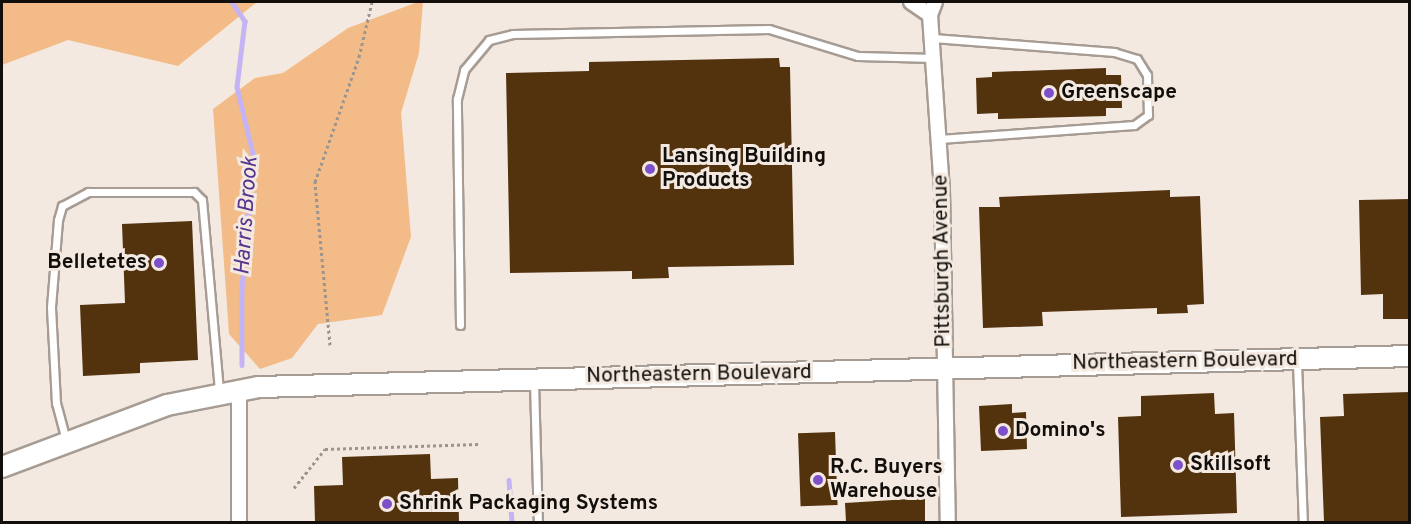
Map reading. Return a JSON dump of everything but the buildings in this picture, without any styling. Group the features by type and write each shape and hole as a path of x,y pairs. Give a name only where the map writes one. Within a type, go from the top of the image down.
{"street":[{"path":"911,2 928,8"},
{"name":"Pittsburgh Avenue","path":"935,2 928,8 935,58 940,139 948,522"},
{"name":"Northeastern Boulevard","path":"2,467 167,405 238,389 1410,356"},
{"path":"238,389 239,522"}],"lane":[{"path":"460,325 457,99 464,70 489,40 513,34 769,29 858,56 935,58"},
{"path":"933,38 1114,52 1137,59 1147,75 1148,115 1134,125 940,139"},
{"path":"66,442 56,403 51,307 62,206 88,192 194,192 202,200 219,392"},
{"path":"1297,359 1303,522"},
{"path":"534,379 538,522"}],"path":[{"path":"330,345 315,182 359,57 372,2"},
{"path":"294,488 325,449 479,444"}],"shaded area":[{"path":"2,2 257,2 178,66 68,40 2,65"},
{"path":"423,2 419,53 401,113 411,237 382,315 318,324 292,358 260,369 229,334 213,109 255,78 283,73 348,28"}],"waterway":[{"name":"Harris Brook","path":"232,2 245,21 237,87 254,158 242,287 242,365"},
{"path":"509,480 512,522"}],"place":[{"name":"Greenscape","path":"1049,93"},
{"name":"Lansing Building Products","path":"650,169"},
{"name":"Belletetes","path":"159,263"},
{"name":"Domino's","path":"1003,431"},
{"name":"Skillsoft","path":"1178,465"},
{"name":"R.C. Buyers Warehouse","path":"818,480"},
{"name":"Shrink Packaging Systems","path":"387,504"}]}
